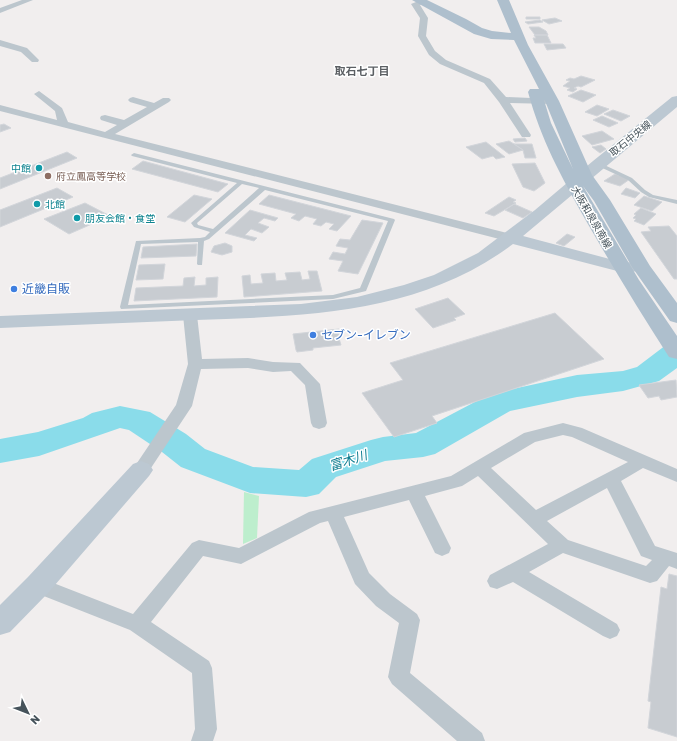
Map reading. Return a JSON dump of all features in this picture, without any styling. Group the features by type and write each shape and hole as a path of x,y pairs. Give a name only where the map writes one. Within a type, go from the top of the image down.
{"main road":[{"name":"大阪和泉泉南線","path":"503,0 536,71 534,87 545,101 544,124 559,158 579,181 602,200 641,267 677,317"},
{"path":"424,1 462,20 478,31 491,35 518,34"},
{"name":"大阪和泉泉南線","path":"579,181 621,267 673,346"}],"street":[{"path":"0,11 29,0"},
{"path":"424,1 415,4 424,18 422,36 432,52 443,62 487,81 503,100 526,135"},
{"path":"0,43 24,50 35,60"},
{"path":"39,94 59,110 64,125"},
{"path":"133,100 155,106"},
{"path":"105,136 166,100"},
{"path":"503,100 545,101"},
{"name":"取石中央線","path":"0,322 123,313 190,315 301,310 358,303 441,279 484,257 510,238 677,100"},
{"path":"0,108 621,267 641,267"},
{"path":"105,118 126,124"},
{"path":"0,623 38,585 141,470 184,406 196,364 190,315"},
{"path":"196,364 248,363 273,367 295,366 312,384 319,423"},
{"path":"137,624 199,548 241,556 315,517 456,481 530,437 563,429 576,432 677,476"},
{"path":"535,519 643,461"},
{"path":"479,467 561,545 650,575 671,560"},
{"path":"611,478 648,551 671,560"},
{"path":"414,492 442,548"},
{"path":"333,512 362,578 383,600 410,620 399,677 474,741"},
{"path":"561,545 505,576 610,630"},
{"path":"38,585 137,624 202,668 206,729 202,741"}],"lane":[{"path":"134,155 392,220"},
{"path":"598,164 618,172 630,179 651,196 677,202"},
{"path":"214,231 196,226 194,223 241,182"},
{"path":"263,188 206,238 201,240 138,242 123,313 333,297 363,289 392,220 401,211"},
{"path":"200,264 201,240"}],"green space":[{"path":"244,492 259,496 257,538 243,544"}],"building":[{"path":"526,17 540,17 540,19 526,19"},
{"path":"555,18 562,21 549,24 542,20"},
{"path":"540,20 543,22 528,24 525,22"},
{"path":"529,27 539,27 546,31 548,35 535,35"},
{"path":"534,35 547,35 551,43 535,43 533,38 536,38"},
{"path":"544,44 563,44 566,48 547,50"},
{"path":"581,76 595,80 581,87 578,86 574,88 577,89 573,92 567,90 570,88 563,86 570,81 566,80"},
{"path":"581,90 596,95 583,102 568,96"},
{"path":"597,105 609,109 597,116 585,112"},
{"path":"613,110 630,116 621,121 604,114"},
{"path":"602,116 618,123 609,127 593,120"},
{"path":"4,124 11,128 0,132 0,125"},
{"path":"602,131 614,139 592,145 582,136"},
{"path":"525,138 527,141 515,142 513,139"},
{"path":"509,141 523,150 509,154 496,144"},
{"path":"486,142 505,157 496,159 493,156 482,159 466,147"},
{"path":"514,144 532,144 536,158 525,158 523,150"},
{"path":"601,145 606,149 600,153 592,147"},
{"name":"中館","path":"67,152 77,158 0,189 0,178"},
{"path":"143,161 228,184 218,192 132,169"},
{"path":"535,163 545,183 534,191 523,187 512,164"},
{"path":"615,174 630,179 620,186 604,181"},
{"name":"北館","path":"57,188 73,197 0,227 0,210"},
{"path":"626,188 640,193 635,198 621,194"},
{"path":"194,195 212,199 185,222 167,217"},
{"path":"269,195 351,216 337,231 329,229 334,224 326,222 321,226 313,224 317,219 305,216 299,221 291,218 296,214 259,204"},
{"path":"644,196 662,202 652,211 634,205"},
{"path":"509,197 516,200 513,202 516,203 494,216 485,213"},
{"name":"朋友会館・食堂","path":"85,203 110,216 69,234 44,219"},
{"path":"514,204 532,212 523,218 505,210"},
{"path":"641,208 656,214 644,225 634,221 636,219 633,218 636,215 634,214"},
{"path":"250,210 278,218 275,221 264,218 258,223 269,227 262,233 251,229 245,235 257,238 254,241 225,233"},
{"path":"362,220 383,223 358,274 338,271 343,261 329,259 333,252 345,254 348,248 336,246 340,239 350,240"},
{"path":"669,226 677,236 677,279 674,279 641,232 651,231 648,227"},
{"path":"567,234 575,237 564,246 556,243"},
{"path":"225,243 232,246 232,252 222,255 211,252 214,246"},
{"path":"197,244 196,256 141,258 143,247"},
{"path":"165,264 163,279 136,280 139,265"},
{"path":"308,271 317,271 322,291 244,297 242,276 250,275 251,284 263,283 261,274 275,273 276,281 287,280 285,273 300,272 302,280 310,279"},
{"path":"195,277 194,286 206,285 206,278 218,277 217,297 134,301 136,288 183,286 184,278"},
{"path":"448,298 465,314 454,318 456,320 433,328 415,309"},
{"path":"555,313 604,359 432,416 437,423 394,437 362,393 403,380 390,363"},
{"path":"339,329 340,335 338,335 341,345 313,348 313,350 297,352 293,334"},
{"path":"676,380 677,397 661,400 659,396 648,398 639,385"},
{"path":"669,574 677,576 677,737 648,728 651,702 648,701 661,587 667,589"}],"waterway":[{"name":"富木川","path":"0,451 39,444 95,426 104,421 120,417 138,420 174,443 193,458 250,480 306,484 324,468 383,449 423,445 501,402 577,386 623,381 648,374 677,352"}],"place":[{"name":"中館","path":"39,168"},
{"name":"府立鳳高等学校","path":"48,176"},
{"name":"北館","path":"37,204"},
{"name":"朋友会館・食堂","path":"77,218"},
{"name":"近畿自販","path":"14,289"},
{"name":"セブン-イレブン","path":"313,335"}],"district":[{"name":"取石七丁目","path":"362,71"}]}
